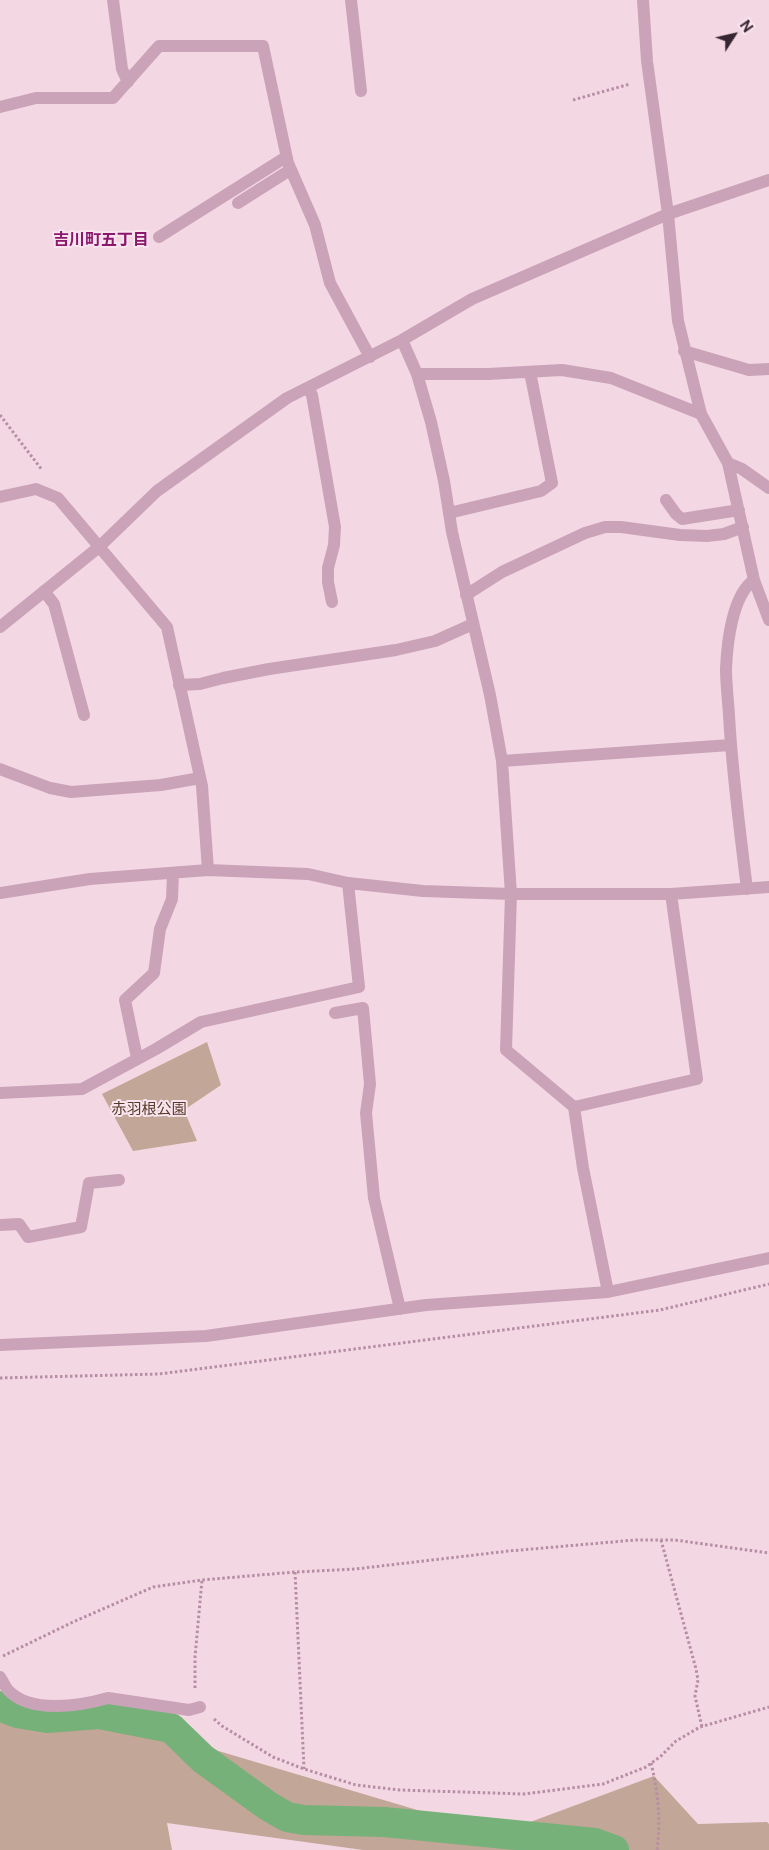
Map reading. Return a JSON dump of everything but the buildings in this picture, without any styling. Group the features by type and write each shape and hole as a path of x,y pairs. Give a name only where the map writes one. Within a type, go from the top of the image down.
{"street":[{"path":"113,0 122,69 128,82"},
{"path":"351,0 361,91"},
{"path":"643,0 650,81 668,214 678,321 684,351 701,414 728,463 754,580 769,620"},
{"path":"0,108 36,98 113,98 159,46 263,46 290,170 315,226 330,283 370,357"},
{"path":"159,237 286,157"},
{"path":"238,203 290,170"},
{"path":"0,627 99,547 157,490 287,398 402,340 472,299 668,214 769,180"},
{"path":"402,340 418,374 431,422 450,513 452,532 490,695 502,761 511,894 506,1050 574,1107 608,1292"},
{"path":"684,351 749,370 769,369"},
{"path":"418,374 562,370 611,378 701,414"},
{"path":"450,513 541,492 552,483 530,372"},
{"path":"308,388 312,395 335,527 334,544 328,568 328,582 332,602"},
{"path":"728,463 742,469 769,488"},
{"path":"0,497 36,489 58,498 167,627 202,786 208,870"},
{"path":"666,500 682,519 739,510"},
{"path":"466,595 502,572 585,533 605,527 707,536 724,534 743,528"},
{"path":"747,889 730,745 726,668 733,615 741,593 754,580"},
{"path":"44,591 54,604 84,715"},
{"path":"179,685 200,684 269,669 396,650 435,641 473,624"},
{"path":"502,761 730,745"},
{"path":"0,769 50,788 71,792 161,785 200,778"},
{"path":"0,893 90,879 208,870 308,874 348,883 423,891 511,894 671,894 769,887"},
{"path":"137,1058 125,1000 154,973 160,928 172,899 173,873"},
{"path":"0,1093 82,1089 137,1058 156,1050 201,1022 359,987 348,883"},
{"path":"574,1107 696,1079 671,894"},
{"path":"334,1013 363,1008 370,1084 366,1113 374,1198 400,1309"},
{"path":"0,1226 19,1224 28,1237 81,1227 89,1183 119,1180"},
{"path":"0,1345 206,1336 426,1305 608,1292 769,1258"},
{"path":"0,1677 8,1690 20,1699 32,1704 60,1706 108,1698 189,1710 200,1707"}],"path":[{"path":"573,100 618,86 650,81"},
{"path":"0,415 56,488 58,498"},
{"path":"0,1378 159,1374 660,1310 769,1284"},
{"path":"0,1657 72,1622 153,1587 202,1580 355,1568 509,1551 635,1540 675,1540 769,1553"},
{"path":"661,1540 696,1669 698,1680 695,1696 702,1726"},
{"path":"295,1572 304,1770"},
{"path":"202,1580 195,1657 195,1695 200,1707 222,1726 273,1757 304,1770 356,1785 400,1790 524,1794 604,1784 651,1763 676,1741 702,1726 769,1706"},
{"path":"651,1763 658,1790 660,1830 657,1850"}],"green space":[{"name":"赤羽根公園","path":"207,1042 221,1085 184,1110 197,1141 133,1151 102,1094"},
{"path":"0,1712 195,1744 498,1834 654,1776 698,1824 767,1822 769,1824 769,1850 363,1850 167,1823 172,1850 0,1850"}],"waterway":[{"path":"0,1706 17,1713 47,1718 99,1714 171,1728 203,1759 268,1806 287,1817 304,1820 384,1822 595,1843 614,1850"}],"district":[{"name":"吉川町五丁目","path":"101,240"}]}
